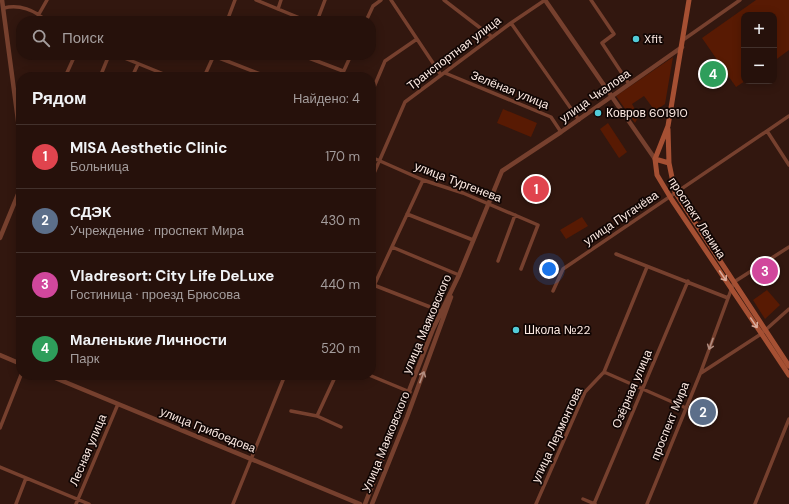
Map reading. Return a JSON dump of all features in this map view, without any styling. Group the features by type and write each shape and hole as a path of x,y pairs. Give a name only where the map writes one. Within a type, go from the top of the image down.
{"main road":[{"path":"655,160 668,126 689,0"},
{"path":"668,126 669,163"},
{"name":"проспект Ленина","path":"789,366 675,192 669,163 655,160 657,176 670,197 789,375"}],"street":[{"path":"2,0 16,103"},
{"path":"4,8 11,6 29,9 39,14 47,0"},
{"path":"229,16 236,0"},
{"path":"256,0 294,16"},
{"path":"278,9 281,0"},
{"path":"318,16 325,0"},
{"path":"368,16 373,6 381,0"},
{"path":"391,0 443,74"},
{"path":"444,0 492,37"},
{"path":"546,0 655,160"},
{"name":"Транспортная улица","path":"376,169 405,102 511,23 546,0"},
{"path":"591,0 614,34 602,43 629,84"},
{"path":"684,0 688,6"},
{"path":"683,40 740,0"},
{"path":"511,23 579,120"},
{"path":"376,82 385,61 417,39"},
{"name":"улица Чкалова","path":"519,160 562,132 682,47"},
{"path":"67,72 73,60"},
{"path":"102,72 107,60"},
{"path":"129,60 156,72"},
{"path":"206,72 212,60"},
{"path":"226,60 256,72"},
{"path":"313,60 343,72 349,60"},
{"path":"134,72 138,64"},
{"name":"Зелёная улица","path":"443,74 551,117 562,132"},
{"name":"улица Пугачёва","path":"553,291 563,269 789,116"},
{"path":"767,131 789,166"},
{"name":"улица Тургенева","path":"376,158 423,180 488,203 538,225 522,270"},
{"name":"улица Маяковского","path":"366,504 433,329 444,312 472,240 502,171 519,160"},
{"path":"376,277 392,247 423,180"},
{"path":"0,238 16,199"},
{"path":"407,214 472,240"},
{"path":"498,261 515,215"},
{"path":"392,247 459,274"},
{"path":"700,374 734,282 789,247"},
{"path":"616,254 728,298"},
{"name":"улица Лермонтова","path":"536,504 585,392 604,372 647,266"},
{"name":"Озёрная улица","path":"594,504 688,281"},
{"path":"376,286 444,312"},
{"name":"проспект Мира","path":"647,504 700,374 762,334 789,309"},
{"name":"Улица Маяковского","path":"372,504 444,312"},
{"path":"0,355 16,362"},
{"path":"604,372 686,408"},
{"path":"376,378 410,392"},
{"path":"0,428 19,380"},
{"name":"улица Грибоедова","path":"60,380 252,458 360,504"},
{"path":"233,504 283,380"},
{"path":"317,416 334,380"},
{"name":"Лесная улица","path":"77,502 118,404"},
{"path":"291,411 317,416 341,427"},
{"path":"755,504 789,419"},
{"path":"0,467 77,502 88,504"},
{"path":"16,504 26,478"},
{"path":"583,499 594,504"}],"shaded area":[{"path":"756,0 789,0 789,50 777,59 777,12 741,12 741,84 736,87 702,38"},
{"path":"673,57 665,104 655,111 644,96 632,104 639,116 635,123 616,96"},
{"path":"503,109 537,123 531,137 497,123"},
{"path":"608,123 627,152 619,158 600,129"},
{"path":"582,217 588,226 566,239 560,230"},
{"path":"767,290 780,305 765,319 753,300"}],"place":[{"name":"Xfit","path":"636,39"},
{"name":"Маленькие Личности","path":"713,74"},
{"name":"Ковров 601910","path":"598,113"},
{"name":"MISA Aesthetic Clinic","path":"536,189"},
{"name":"Vladresort: City Life DeLuxe","path":"765,271"},
{"name":"Школа №22","path":"516,330"},
{"name":"СДЭК","path":"703,412"}]}
